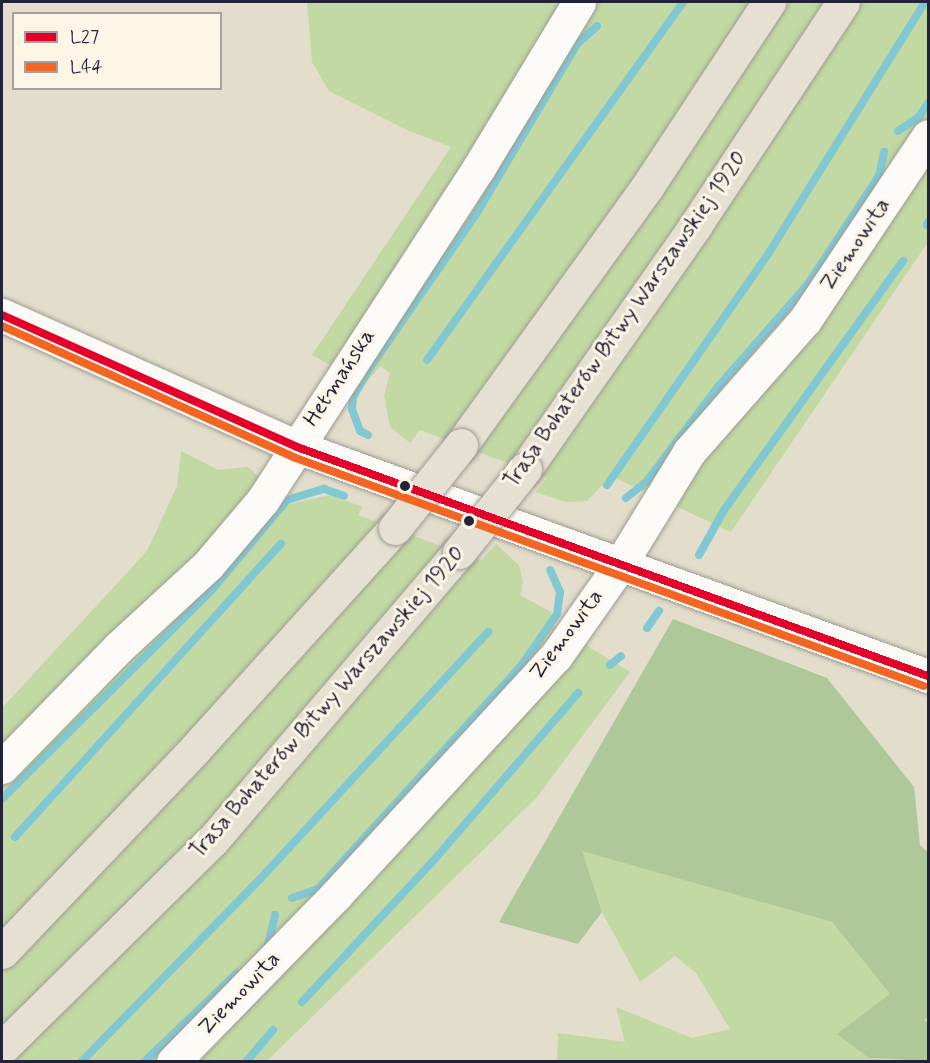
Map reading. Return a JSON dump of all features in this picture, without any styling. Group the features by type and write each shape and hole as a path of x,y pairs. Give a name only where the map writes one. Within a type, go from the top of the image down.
{"highway":[{"path":"2,952 195,749 395,528 461,445 647,187 768,2"},
{"name":"Trasa Bohaterów Bitwy Warszawskiej 1920","path":"2,1048 212,841 459,552 525,469 695,226 843,2"}],"street":[{"name":"Hetmańska","path":"2,767 227,545 263,500 478,169 579,2"},
{"name":"Ziemowita","path":"173,1062 336,895 556,656 621,563 689,452 805,320 928,136"},
{"path":"2,315 297,447 928,676"}],"green space":[{"path":"307,2 928,2 928,242 731,532 611,476 587,501 565,502 536,492 547,478 420,430 410,443 390,427 384,396 390,373 380,366 365,384 312,355 451,147 409,131 329,91 312,62"},
{"path":"181,451 218,470 248,467 289,504 330,495 363,507 358,515 481,561 496,544 519,565 523,582 520,595 551,612 553,625 630,672 537,797 267,1061 2,1061 2,708 147,551 177,486"},
{"path":"673,619 827,678 914,787 920,845 928,852 928,1017 925,1020 928,1024 928,1061 869,1058 837,1034 890,994 832,922 582,851 602,912 578,944 499,922"},
{"path":"581,850 832,922 890,994 869,1058 889,1061 557,1062 558,1033 625,1042 616,1007 692,1038 730,1029 696,973 675,956 640,982 602,912"}],"waterway":[{"path":"427,360 683,2"},
{"path":"607,485 770,251 925,2"},
{"path":"368,435 360,431 352,409 353,397 369,369 475,216 577,44 597,26"},
{"path":"898,131 919,117 928,103"},
{"path":"626,498 647,481 717,388 808,284 879,176 884,152"},
{"path":"699,555 724,510 903,261"},
{"path":"2,799 212,590 287,500 324,489 344,496"},
{"path":"15,837 281,544"},
{"path":"292,898 318,889 521,666 557,614 560,592 550,570"},
{"path":"647,628 659,611"},
{"path":"81,1062 261,878 488,632"},
{"path":"610,665 621,656"},
{"path":"302,1002 434,860 578,693"},
{"path":"268,945 275,915"},
{"path":"144,1062 237,973"},
{"path":"246,1062 273,1030"}],"transit line":[{"name":"L27","path":"2,315 297,447 928,676"},
{"name":"L44","path":"2,326 293,457 924,686"}]}
